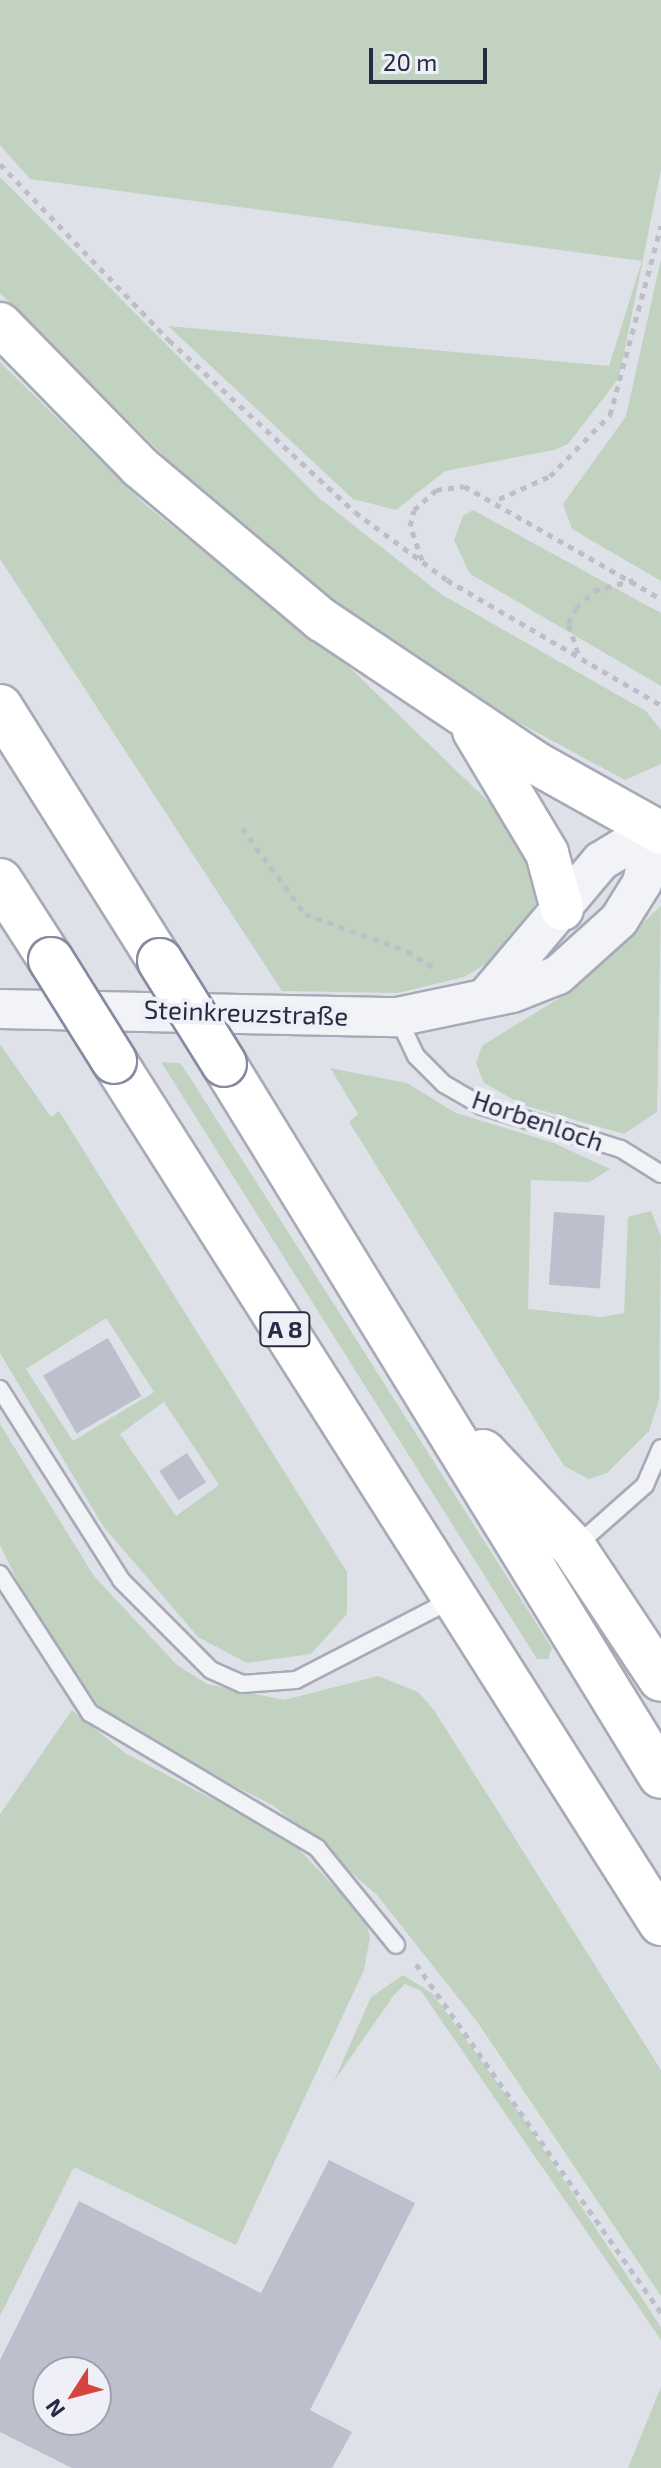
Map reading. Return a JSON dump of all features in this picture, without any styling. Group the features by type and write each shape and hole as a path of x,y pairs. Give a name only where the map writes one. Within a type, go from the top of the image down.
{"highway":[{"path":"0,707 439,1405 531,1571 661,1776"},
{"name":"A 8","path":"0,881 661,1923"},
{"path":"439,1405 574,1548 661,1679"}],"main road":[{"path":"0,324 140,467 257,569 467,720 658,831"},
{"path":"467,720 547,853 562,909"}],"street":[{"path":"474,1001 562,909 601,861 658,831"},
{"name":"Steinkreuzstraße","path":"0,1009 397,1017 535,986 583,957 642,883 658,831"}],"lane":[{"name":"Horbenloch","path":"397,1017 416,1056 444,1084 482,1106 621,1149 661,1174"},
{"path":"0,1389 121,1580 211,1670 242,1684 296,1680 455,1598"},
{"path":"574,1548 645,1485 661,1448"},
{"path":"0,1574 23,1620 90,1713 317,1848 396,1945"}],"path":[{"path":"0,164 270,438 422,560 661,705"},
{"path":"498,500 550,476 610,415 661,226"},
{"path":"422,560 410,526 424,498 449,484 498,500 661,599"},
{"path":"578,654 568,623 576,608 594,591 634,580"},
{"path":"242,828 305,914 424,959 474,1001"},
{"path":"396,1945 430,1977 661,2313"}],"green space":[{"path":"0,0 661,0 661,170 619,378 568,444 554,450 445,471 396,510 353,499 168,326 609,366 642,261 30,179 0,145"},
{"path":"0,177 319,498 441,594 646,711 661,730 661,764 625,780 486,705 335,605 205,497 0,293"},
{"path":"661,259 661,581 572,529 563,504 626,416"},
{"path":"0,362 148,507 345,663 523,835 538,900 504,953 464,977 398,993 282,991 0,559"},
{"path":"473,510 661,613 661,686 470,574 454,540 463,516"},
{"path":"661,906 657,1112 624,1134 523,1105 484,1083 476,1063 482,1046 569,992"},
{"path":"0,1044 51,1117 59,1111 347,1572 347,1614 311,1654 247,1663 198,1637 103,1526 0,1353","holes":["106,1318 154,1392 73,1441 26,1369","164,1402 219,1485 176,1516 120,1434"]},
{"path":"161,1062 180,1063 191,1079 552,1648 548,1659 537,1659"},
{"path":"330,1068 407,1083 456,1113 554,1143 610,1169 589,1182 531,1180 528,1309 601,1317 624,1313 628,1217 651,1211 661,1236 659,1400 649,1431 607,1473 589,1479 564,1466 349,1122 358,1114"},
{"path":"0,1424 94,1576 177,1665 207,1684 284,1700 378,1676 418,1692 434,1710 661,2070 661,2296 478,2023 377,1895 274,1806 154,1745 107,1714 77,1682 37,1622 0,1545"},
{"path":"72,1710 125,1753 290,1840 365,1919 370,1937 364,1970 236,2245 74,2167 0,2316 0,1814"},
{"path":"403,1975 432,1993 523,2118 661,2327 661,2340 421,1991 405,1984 394,1995 334,2081 371,1997"},
{"path":"661,2387 661,2468 628,2468"}],"building":[{"path":"554,1212 605,1216 600,1288 549,1285"},
{"path":"108,1338 142,1396 77,1434 43,1376"},
{"path":"187,1453 206,1482 178,1500 159,1471"},
{"path":"329,2160 415,2203 310,2410 352,2432 332,2468 72,2468 0,2432 0,2360 79,2201 261,2293"}]}
